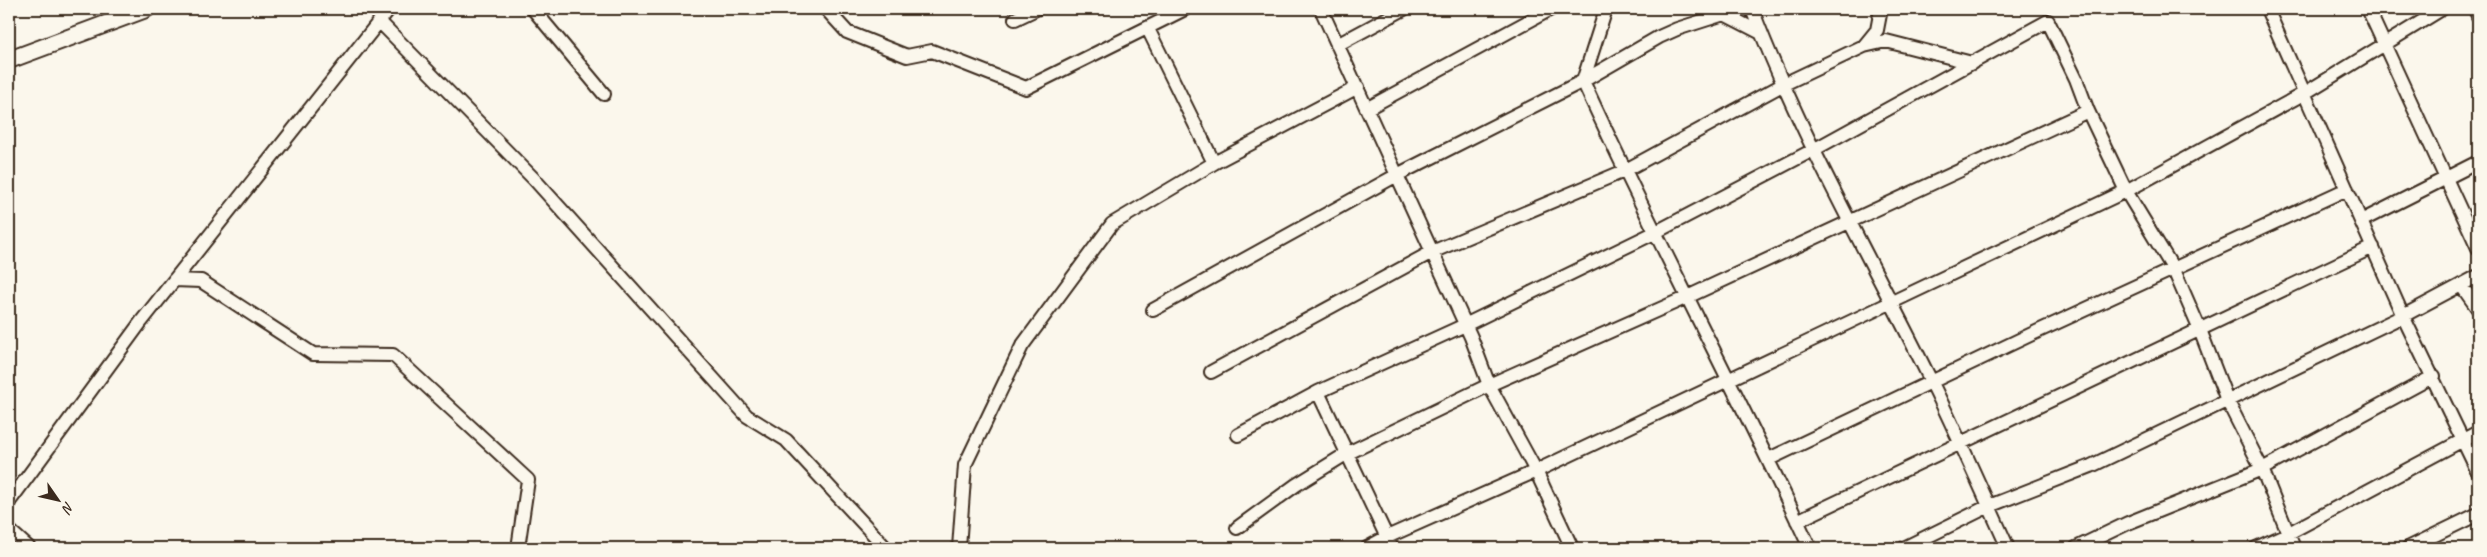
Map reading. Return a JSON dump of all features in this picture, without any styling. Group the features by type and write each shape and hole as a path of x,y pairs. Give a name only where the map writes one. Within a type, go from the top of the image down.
{"main road":[{"path":"9,60 146,9"}],"street":[{"path":"9,502 174,280 389,9"},
{"path":"533,9 604,94"},
{"path":"826,9 847,32 907,56 932,51 1026,88 1185,9"},
{"path":"1015,19 1036,9"},
{"path":"1323,9 1337,45 1368,108 1465,325 1489,385 1536,471 1572,548"},
{"path":"1337,45 1404,9"},
{"path":"1368,108 1551,9"},
{"path":"1606,9 1583,81 1685,298 1768,459 1810,548"},
{"path":"1752,9 1784,84 1849,220 1932,383 2008,548"},
{"path":"1864,46 1877,30 1881,9"},
{"path":"2267,9 2403,316 2434,376 2478,472"},
{"path":"2368,9 2478,248"},
{"path":"1367,548 1390,543 1536,471 2126,191 2305,93 2442,9"},
{"path":"2475,9 2478,16"},
{"path":"1153,310 1397,175 1583,81 1659,37 1724,14 1761,33"},
{"path":"379,21 534,179 748,416 786,440 886,548"},
{"path":"1238,435 1318,392 1465,325 1654,233 1815,149 2048,21 2126,191 2174,270 2227,400 2262,469 2294,548"},
{"path":"1148,29 1214,163"},
{"path":"1211,372 1432,252 1624,171 1784,84 1864,46 1886,41 1972,63"},
{"path":"959,548 965,465 1022,346 1112,224 1214,163 1358,87"},
{"path":"1237,528 1296,485 1346,454 1489,385 1685,298 1849,220 2088,111"},
{"path":"2362,221 2478,162"},
{"path":"1768,459 2032,334 2347,189"},
{"path":"1797,520 2083,383 2200,330 2373,246"},
{"path":"1904,548 1989,506 2091,466 2403,316 2478,276"},
{"path":"174,280 201,281 313,354 393,355 528,480 518,548"},
{"path":"2461,285 2478,309"},
{"path":"2076,548 2128,523 2262,469 2434,376"},
{"path":"1318,392 1390,543"},
{"path":"2256,548 2287,534 2478,432"},
{"path":"2408,548 2478,514"},
{"path":"9,530 29,548"}]}
